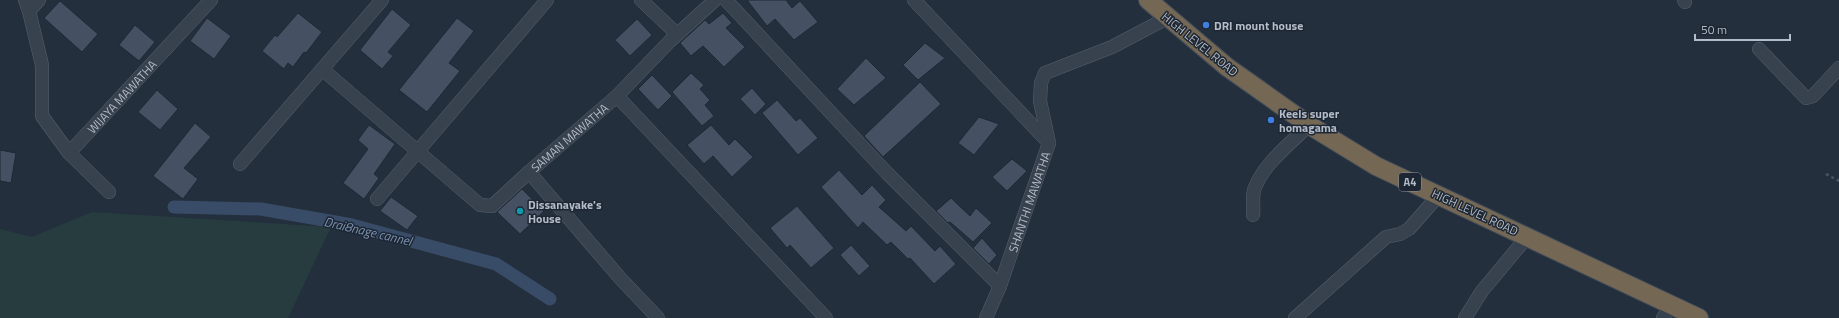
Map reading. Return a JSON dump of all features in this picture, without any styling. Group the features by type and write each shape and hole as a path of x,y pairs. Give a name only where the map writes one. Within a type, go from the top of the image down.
{"highway":[{"name":"HIGH LEVEL ROAD","path":"1148,0 1167,18 1227,67 1309,125 1376,166 1527,237 1667,311 1699,318"}],"street":[{"path":"38,0 27,6 42,65 42,116 69,153 109,192"},
{"name":"WIJAYA MAWATHA","path":"69,153 211,0"},
{"path":"240,164 382,0"},
{"path":"377,199 547,0"},
{"path":"641,0 677,34"},
{"name":"SAMAN MAWATHA","path":"658,318 620,278 529,172 617,96 677,34 715,0"},
{"path":"726,0 887,173 1000,286"},
{"path":"914,0 1049,143"},
{"name":"SHANTHI MAWATHA","path":"986,318 1000,286 1049,143 1040,101 1041,83 1046,73 1112,47 1167,18"},
{"path":"1759,49 1806,98 1813,96 1839,68"},
{"path":"322,69 480,205 492,206 529,172"},
{"path":"617,96 826,318"},
{"path":"1254,215 1254,191 1263,173 1283,150 1309,125"},
{"path":"1295,318 1386,237 1400,234 1409,229 1439,195"},
{"path":"1465,318 1482,291 1527,237"}],"path":[{"path":"1826,174 1839,181"}],"green space":[{"path":"92,212 331,227 288,318 0,318 0,229 32,237"}],"building":[{"path":"747,0 786,0 792,8 800,1 818,22 794,40 775,19 767,26"},
{"path":"60,1 98,34 82,52 44,18"},
{"path":"392,9 411,25 388,52 393,56 382,69 360,50"},
{"path":"298,13 322,32 293,67 288,63 284,69 262,51 275,35 277,37"},
{"path":"723,13 732,23 726,28 745,47 724,67 703,46 691,56 680,43 705,20 709,24"},
{"path":"207,18 231,36 214,59 190,41"},
{"path":"457,18 474,31 449,63 460,71 427,112 399,90"},
{"path":"637,19 652,35 630,56 615,40"},
{"path":"135,25 155,42 139,61 119,45"},
{"path":"925,43 945,58 918,80 903,65"},
{"path":"866,58 886,78 854,105 837,89"},
{"path":"691,73 704,85 700,89 710,100 705,105 714,116 702,126 672,92"},
{"path":"652,75 672,96 658,110 638,89"},
{"path":"920,82 941,104 883,157 864,136"},
{"path":"752,88 766,104 755,115 740,99"},
{"path":"157,90 178,109 160,130 138,112"},
{"path":"777,100 796,121 800,118 818,138 798,155 762,113"},
{"path":"979,117 999,124 974,155 958,143"},
{"path":"195,123 211,137 184,168 198,179 183,199 153,176"},
{"path":"369,125 395,144 374,174 379,178 364,199 343,183 368,149 358,140"},
{"path":"711,125 729,145 735,139 753,157 732,177 713,156 704,164 687,145"},
{"path":"0,150 16,153 11,183 0,181"},
{"path":"1012,159 1027,171 1007,191 992,177"},
{"path":"839,170 862,195 872,185 886,200 879,207 906,231 911,226 935,251 940,246 956,264 934,284 910,258 908,259 891,242 887,245 863,222 858,228 821,187"},
{"name":"Dissanayake's House","path":"522,189 544,211 520,234 497,212"},
{"path":"391,197 418,216 407,230 380,211"},
{"path":"951,198 970,216 976,208 992,223 973,242 950,222 948,223 936,211"},
{"path":"797,206 834,248 811,268 790,245 787,248 770,228"},
{"path":"982,238 997,255 989,264 973,248"},
{"path":"851,245 870,266 859,276 840,255"}],"waterway":[{"name":"Drai8nage cannel","path":"174,207 261,209 352,225 496,264 550,299"}],"place":[{"name":"DRI mount house","path":"1206,25"},
{"name":"Keels super homagama","path":"1271,120"},
{"name":"Dissanayake's House","path":"520,211"}]}
